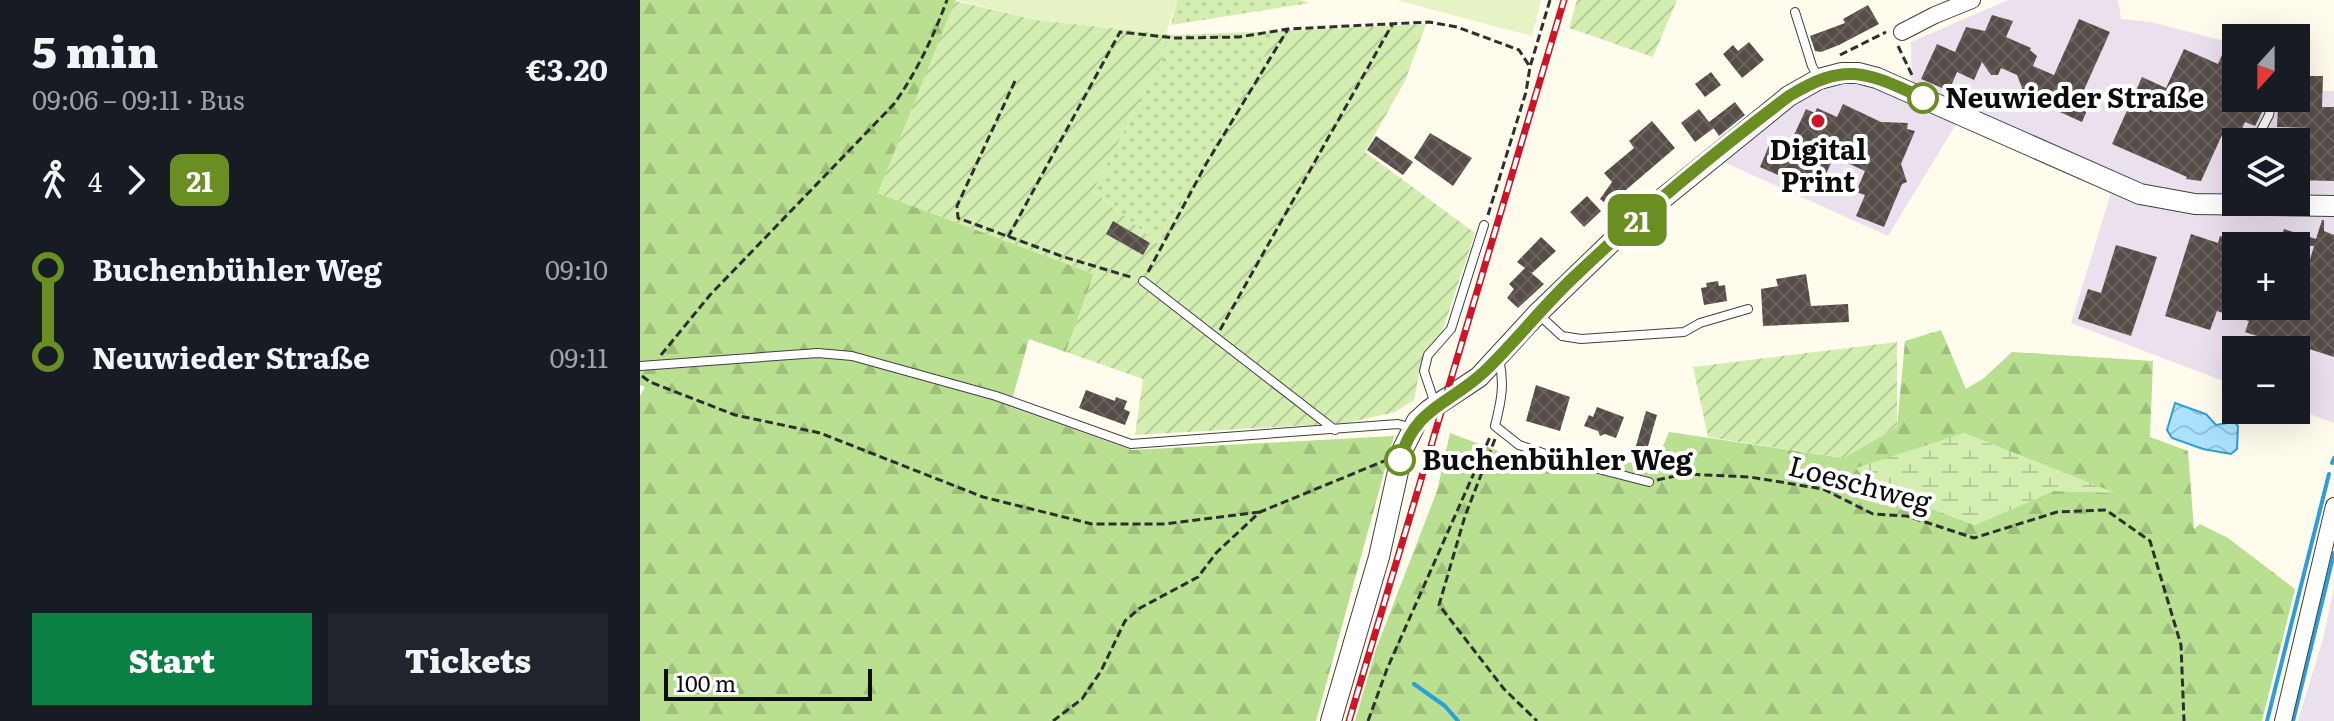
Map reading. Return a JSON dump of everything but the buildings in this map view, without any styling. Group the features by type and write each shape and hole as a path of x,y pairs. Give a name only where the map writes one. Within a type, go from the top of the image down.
{"street":[{"path":"1896,31 1972,0"},
{"path":"1331,721 1377,565 1403,449 1412,428 1435,405 1471,383 1625,229 1789,96 1819,79 1842,73 1858,73 1877,78 2140,194 2173,202 2222,205"},
{"path":"2310,206 2334,206"},
{"path":"2283,721 2334,506"}],"lane":[{"path":"1795,12 1819,79"},
{"path":"1435,405 1424,371 1428,355 1451,329 1484,225"},
{"path":"1143,281 1336,430"},
{"path":"1537,314 1562,336 1581,339 1684,332 1700,323 1748,309"},
{"path":"640,366 818,353 852,356 996,396 1131,444 1398,424 1412,428"},
{"path":"1498,357 1504,379 1497,428 1519,445 1649,482"}],"path":[{"path":"651,366 710,295 894,104 931,42 947,0"},
{"path":"1484,225 1526,92 1530,67 1550,0"},
{"path":"1008,237 1120,32 1175,38 1239,37 1288,29 1429,22 1457,27 1519,50 1530,67"},
{"path":"1216,337 1393,23"},
{"path":"1015,81 957,206 958,218 1143,281 1206,164 1288,29"},
{"path":"1838,56 1896,31 1916,83 1913,94"},
{"path":"640,374 650,382 735,415 820,433 983,497 1092,524 1164,524 1260,512 1391,459"},
{"path":"1368,721 1387,669 1497,428"},
{"path":"1497,428 1465,516 1439,605 1504,689 1537,721"},
{"name":"Loeschweg","path":"1649,482 1685,474 1750,477 1794,484 1823,489 1873,514 1907,516 1974,538 2057,512 2106,510 2150,541 2181,645 2184,721"},
{"path":"1053,721 1082,699 1101,671 1125,621 1140,608 1198,577 1217,552 1260,512"},
{"path":"1457,513 1465,516"}],"shaded area":[{"path":"2008,0 2118,0 2121,19 2151,22 2222,40 2222,112 2310,112 2310,91 2334,91 2334,423 2310,414 2310,336 2222,336 2222,381 2071,323 2111,193 1958,121 1888,236 1719,160 1801,96 1851,80 1912,98 1911,42"},
{"path":"2334,588 2334,721 2298,721 2323,639"}],"green space":[{"path":"640,0 956,0 878,193 1094,274 1066,352 1029,339 1010,407 1132,450 1394,436 1316,721 640,721 640,396 645,387 640,385"},
{"path":"956,0 1177,0 1166,34 1037,20"},
{"path":"1177,0 1301,0 1310,3 1171,25"},
{"path":"1396,0 1541,0 1532,36"},
{"path":"1577,0 1677,0 1653,57 1569,28"},
{"path":"955,1 1037,20 1174,35 1093,191 1159,244 1278,31 1426,24 1405,81 1365,152 1475,233 1440,338 1422,359 1414,400 1395,412 1347,423 1135,435 1143,379 1066,352 1094,274 878,193"},
{"path":"1278,31 1159,244 1093,191 1174,35"},
{"path":"1941,330 1966,389 1984,378 2012,352 2153,361 2150,437 2188,451 2194,529 2200,524 2228,538 2295,589 2262,721 1355,721 1376,649 1437,491 1450,433 1527,462 1656,463 1669,432 1843,458 1897,427 1905,341","holes":["1964,433 2112,492 2053,491 1975,525 1919,504 1878,497"]},
{"path":"1897,342 1897,427 1843,458 1708,437 1693,367"},
{"path":"1964,433 2115,493 2053,491 1975,525 1919,504 1878,497 1856,468"}],"water":[{"path":"2175,403 2206,414 2216,425 2236,424 2237,449 2231,454 2203,449 2172,438 2167,430"}],"waterway":[{"path":"2332,463 2334,458"},
{"path":"2267,721 2329,474"},
{"path":"2293,721 2334,553"},
{"path":"1414,684 1445,706 1458,721"}],"railway":[{"path":"1349,721 1564,0"}],"bus line":[{"name":"21","path":"1400,460 1409,433 1424,414 1479,377 1537,314 1625,229 1789,96 1819,79 1842,73 1858,73 1923,98"}],"place":[{"name":"Neuwieder Straße","path":"1923,98"},
{"name":"Digital Print","path":"1818,121"},
{"name":"Buchenbühler Weg","path":"1400,460"}]}
